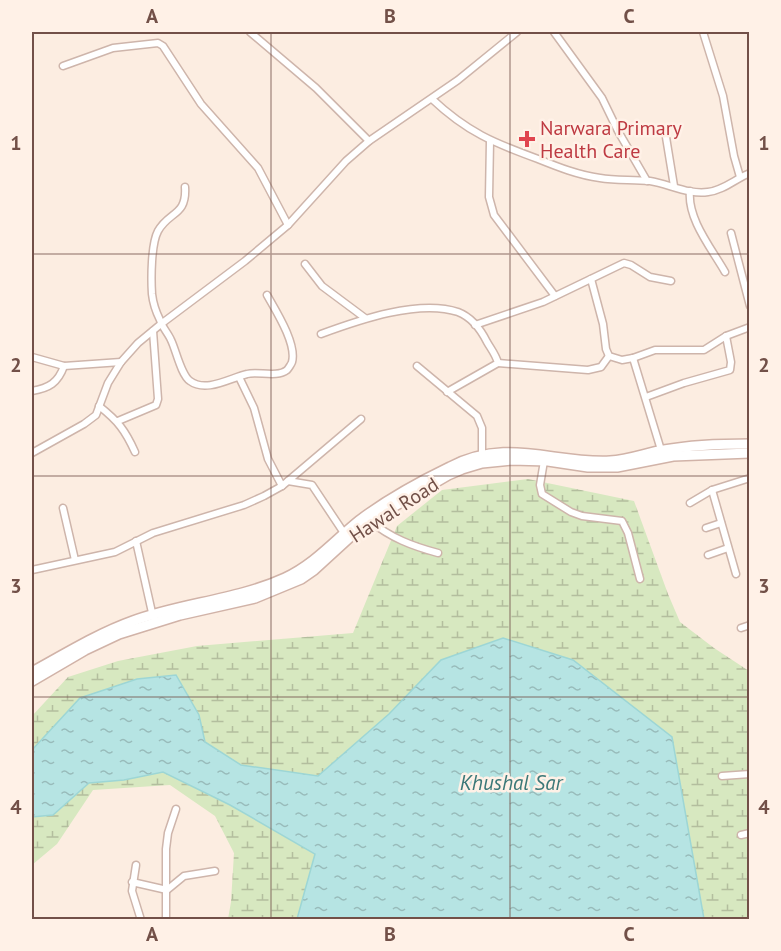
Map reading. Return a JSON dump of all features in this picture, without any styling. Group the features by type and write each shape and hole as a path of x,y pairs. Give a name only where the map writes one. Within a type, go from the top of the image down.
{"main road":[{"name":"Hawal Road","path":"32,672 92,639 286,577 307,566 388,501 452,465 531,453 610,461 662,450 750,444"},
{"name":"Hawal Road","path":"349,532 448,474 482,459 544,461 609,468 673,456 750,453"},
{"name":"Hawal Road","path":"32,681 103,642 154,618"}],"street":[{"path":"250,32 316,88 369,141"},
{"path":"32,453 96,415 108,383 121,362 161,324 245,261 288,225 346,161 369,141 432,99 517,32"},
{"path":"554,32 602,98 647,181"},
{"path":"703,32 723,96 740,177"},
{"path":"63,66 113,48 158,43 201,104 258,168 288,225"},
{"path":"432,99 464,126 490,141 572,172 600,178 647,181 690,191 707,192 723,188 750,173"},
{"path":"665,131 674,186"},
{"path":"490,141 489,197 494,215 555,296"},
{"path":"186,187 183,206 163,225 155,237 152,294 161,324 171,338 189,381 208,385 256,373 277,373 287,370 292,363 289,339 267,295"},
{"path":"690,191 691,208 697,222 725,272"},
{"path":"731,233 747,285 750,306"},
{"path":"475,325 555,296 624,263 650,277 671,281"},
{"path":"305,264 322,286 365,318"},
{"path":"591,279 603,324 606,349 609,356 622,360 655,350 704,350 726,336 750,327"},
{"path":"321,334 365,318 424,309 446,310 460,313 475,325 485,337 498,363"},
{"path":"118,421 156,405 158,399 153,331"},
{"path":"646,397 730,370 731,362 726,336"},
{"path":"447,392 498,363 588,370 601,367 609,356"},
{"path":"32,357 64,366 121,362"},
{"path":"633,358 662,450"},
{"path":"32,391 55,383 64,366"},
{"path":"417,366 477,416 482,428 482,459"},
{"path":"239,377 254,408 268,459 285,484"},
{"path":"99,406 118,421 126,431 135,452"},
{"path":"32,570 115,552 153,533 244,505 285,484 361,419"},
{"path":"544,461 540,485 542,494 582,516 622,521 626,526 640,579"},
{"path":"690,503 712,490 750,478"},
{"path":"285,484 312,485 349,532"},
{"path":"712,490 736,574"},
{"path":"63,508 75,560"},
{"path":"370,521 392,538 438,554"},
{"path":"706,528 721,523"},
{"path":"136,542 154,618"},
{"path":"708,555 729,548"},
{"path":"741,628 750,625"},
{"path":"722,776 750,774"},
{"path":"166,920 166,849 168,833 176,809"},
{"path":"741,836 750,832"},
{"path":"136,865 132,882 135,903 141,920"},
{"path":"132,882 167,890 184,876 215,871"}],"green space":[{"path":"528,479 634,501 680,622 749,671 749,919 228,919 234,853 215,816 170,785 93,790 57,844 32,865 32,716 68,677 118,661 197,646 353,633 397,526 442,490"}],"water":[{"name":"Khushal Sar","path":"503,638 573,660 672,737 704,919 297,919 315,854 230,805 163,772 124,780 89,783 53,815 32,817 32,750 80,698 137,679 176,675 199,715 205,742 241,765 318,776 389,714 441,660"}],"place":[{"name":"Narwara Primary Health Care","path":"527,139"}]}
